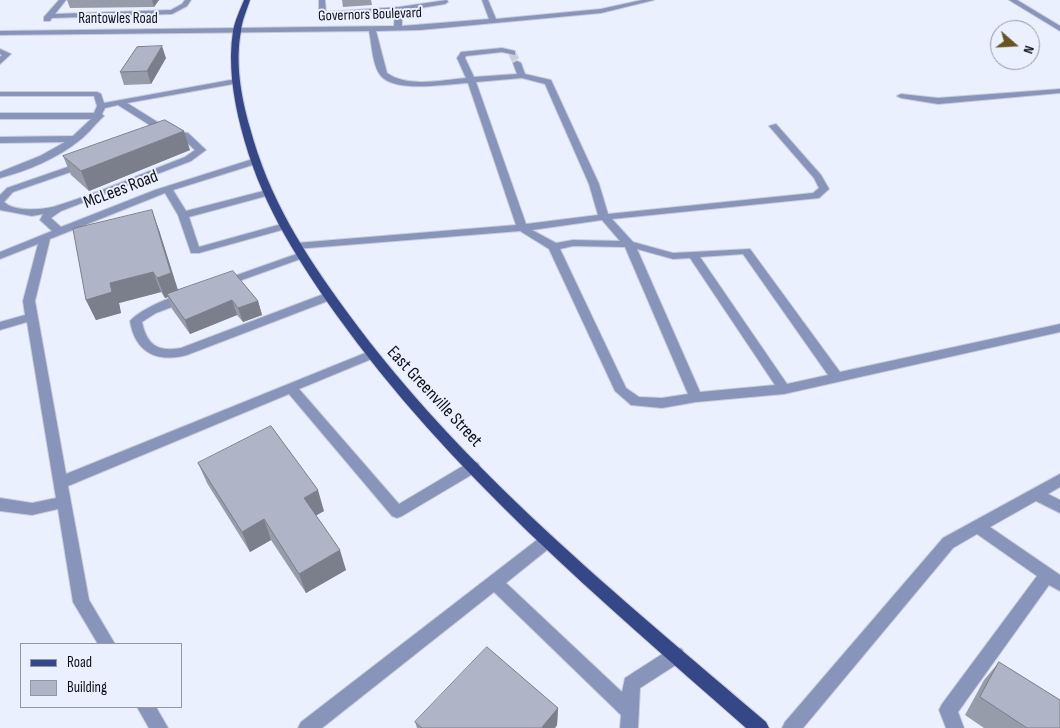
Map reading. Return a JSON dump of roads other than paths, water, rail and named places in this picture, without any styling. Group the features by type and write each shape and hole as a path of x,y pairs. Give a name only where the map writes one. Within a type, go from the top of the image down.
{"main road":[{"name":"East Greenville Street","path":"247,0 237,32 236,81 243,122 267,193 299,250 370,355 415,406 523,520 760,728"}],"street":[{"path":"36,33 64,0"},
{"path":"50,16 172,12 185,5 188,0"},
{"path":"322,0 322,14 399,9 444,1"},
{"path":"485,0 493,21"},
{"name":"Governors Boulevard","path":"237,32 398,28 493,21 601,11 651,0"},
{"path":"1012,0 1060,29"},
{"path":"398,28 399,9"},
{"path":"372,29 384,74 391,79 407,83 522,76 548,82 594,184 604,217 628,244 696,397"},
{"name":"Rantowles Road","path":"0,33 237,32"},
{"path":"512,53 502,50 461,55 522,228 554,247 621,391 636,402 662,403 696,397 784,389 1060,328"},
{"path":"0,51 7,54 0,62"},
{"path":"517,63 522,76"},
{"path":"0,116 101,111 121,103 175,91 236,81"},
{"path":"901,96 938,101 1060,91"},
{"path":"0,94 97,94 101,111 90,129 76,139 16,170 0,175"},
{"path":"98,159 10,190 0,202 4,208 32,213 57,209 188,159 201,150 185,135 166,136 121,103"},
{"path":"214,287 299,250 816,196 824,189 818,177 773,126"},
{"path":"0,140 76,139"},
{"name":"McLees Road","path":"0,256 168,190 220,171 256,161"},
{"path":"0,170 16,170"},
{"path":"16,170 26,184"},
{"path":"168,190 184,215 194,251 285,226"},
{"path":"184,215 267,193"},
{"path":"57,209 46,217 46,220 59,232"},
{"path":"45,238 29,301 31,316 80,602 106,643"},
{"path":"554,247 573,243 628,244 673,256 746,251 837,378"},
{"path":"693,255 784,389"},
{"path":"196,294 152,310 136,321 150,349 162,354 183,352 329,296"},
{"path":"0,326 31,316"},
{"path":"60,483 370,355"},
{"path":"291,388 397,512 473,467"},
{"path":"791,728 948,543 1060,480"},
{"path":"1036,494 1060,507"},
{"path":"0,504 32,509 63,502"},
{"path":"955,728 948,710 1054,580 978,527"},
{"path":"307,728 547,541"},
{"path":"494,582 629,720"},
{"path":"629,720 631,684 676,654"},
{"path":"147,708 159,728"}],"tunnel":[{"path":"512,53 517,63"}]}
